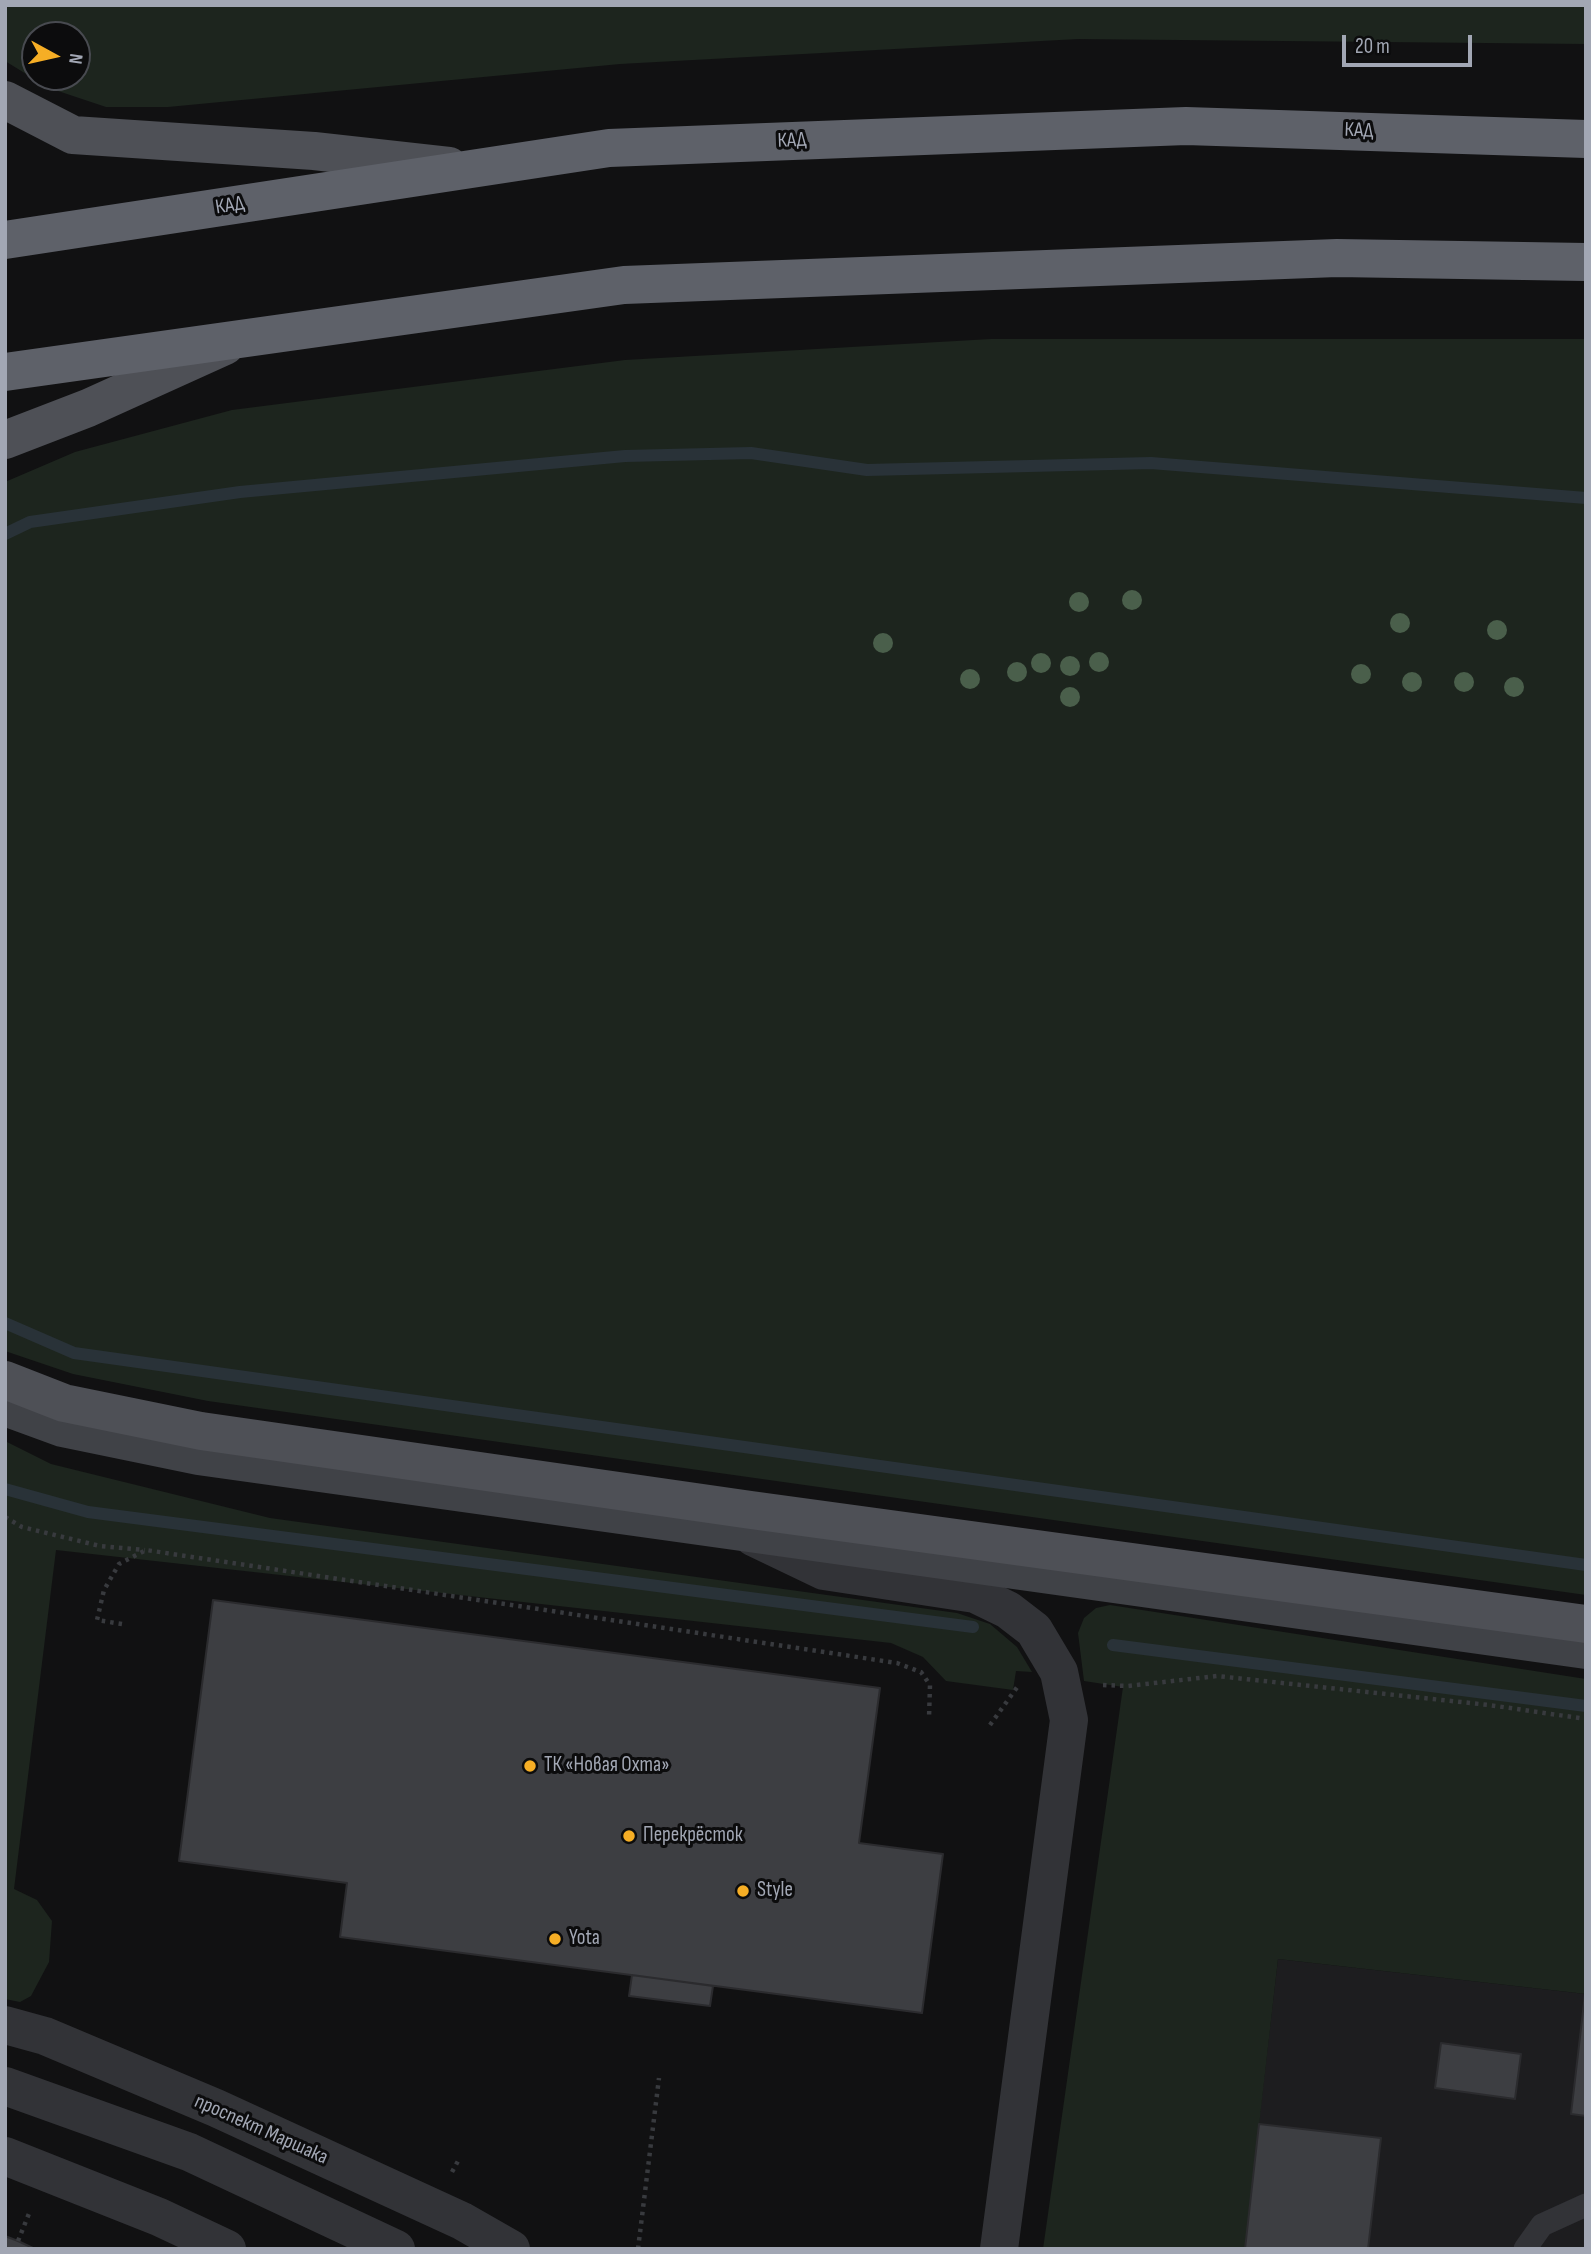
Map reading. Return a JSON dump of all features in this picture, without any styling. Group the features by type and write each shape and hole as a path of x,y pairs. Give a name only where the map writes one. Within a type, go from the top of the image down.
{"highway":[{"name":"КАД","path":"5,240 609,148 1186,126 1586,139"},
{"path":"5,372 624,285 1337,258 1586,262"}],"main road":[{"path":"5,100 73,135 314,151 471,169"},
{"path":"5,440 88,408 243,338"},
{"path":"5,1380 64,1403 201,1431 751,1510 1586,1624"},
{"path":"5,1407 62,1428 198,1456 1586,1650"}],"street":[{"path":"750,1535 824,1570 975,1594 1008,1609 1034,1630 1059,1672 1069,1720 999,2249"},
{"name":"проспект Маршака","path":"5,2025 45,2036 216,2108 462,2221 511,2249"},
{"path":"5,2086 189,2152 397,2249"},
{"path":"5,2156 159,2217 227,2249"}],"lane":[{"path":"1525,2249 1542,2225 1586,2205"}],"path":[{"path":"5,1517 22,1527 100,1546 146,1550 897,1662 921,1672 930,1685 929,1718"},
{"path":"122,1624 97,1620 104,1590 118,1564 146,1550"},
{"path":"1059,1672 1088,1684 1128,1686 1217,1676 1489,1704 1586,1719"},
{"path":"638,2249 659,2078"},
{"path":"18,2241 34,2201"}],"shaded area":[{"path":"5,5 1586,5 1586,44 1078,39 620,64 168,107 106,107 58,91 91,91 91,21 21,21 21,71 5,61"},
{"path":"991,339 1586,339 1586,1595 208,1401 73,1374 5,1351 5,482 75,452 232,410 625,360"},
{"path":"5,1441 51,1464 270,1518 957,1613 990,1624 1017,1647 1032,1672 1016,1671 1013,1690 946,1681 923,1657 891,1643 56,1550 14,1889 37,1900 52,1921 49,1962 31,1996 20,2002 5,1999"},
{"path":"1110,1605 1586,1679 1586,1994 1278,1959 1245,2249 1043,2249 1123,1687 1084,1681 1078,1633 1084,1618 1096,1608"},
{"path":"1278,1959 1586,1994 1586,2249 1244,2249"}],"building":[{"name":"ТК «Новая Охта»","path":"213,1600 880,1688 859,1843 943,1854 922,2013 340,1937 347,1883 179,1861"},
{"path":"632,1975 713,1986 710,2006 629,1996"},
{"path":"1586,1994 1586,2116 1571,2114"},
{"path":"1441,2043 1521,2054 1515,2099 1435,2088"},
{"path":"1259,2124 1381,2138 1368,2249 1245,2249"},
{"path":"5,2236 18,2241 35,2249 5,2249"}],"waterway":[{"path":"5,534 30,522 240,492 625,456 751,453 867,470 1151,463 1586,498"},
{"path":"5,1323 74,1353 1586,1565"},
{"path":"5,1489 88,1512 973,1627"},
{"path":"1113,1645 1586,1706"}],"place":[{"name":"ТК «Новая Охта»","path":"530,1766"},
{"name":"Перекрёсток","path":"629,1836"},
{"name":"Style","path":"743,1891"},
{"name":"Yota","path":"555,1939"}]}
